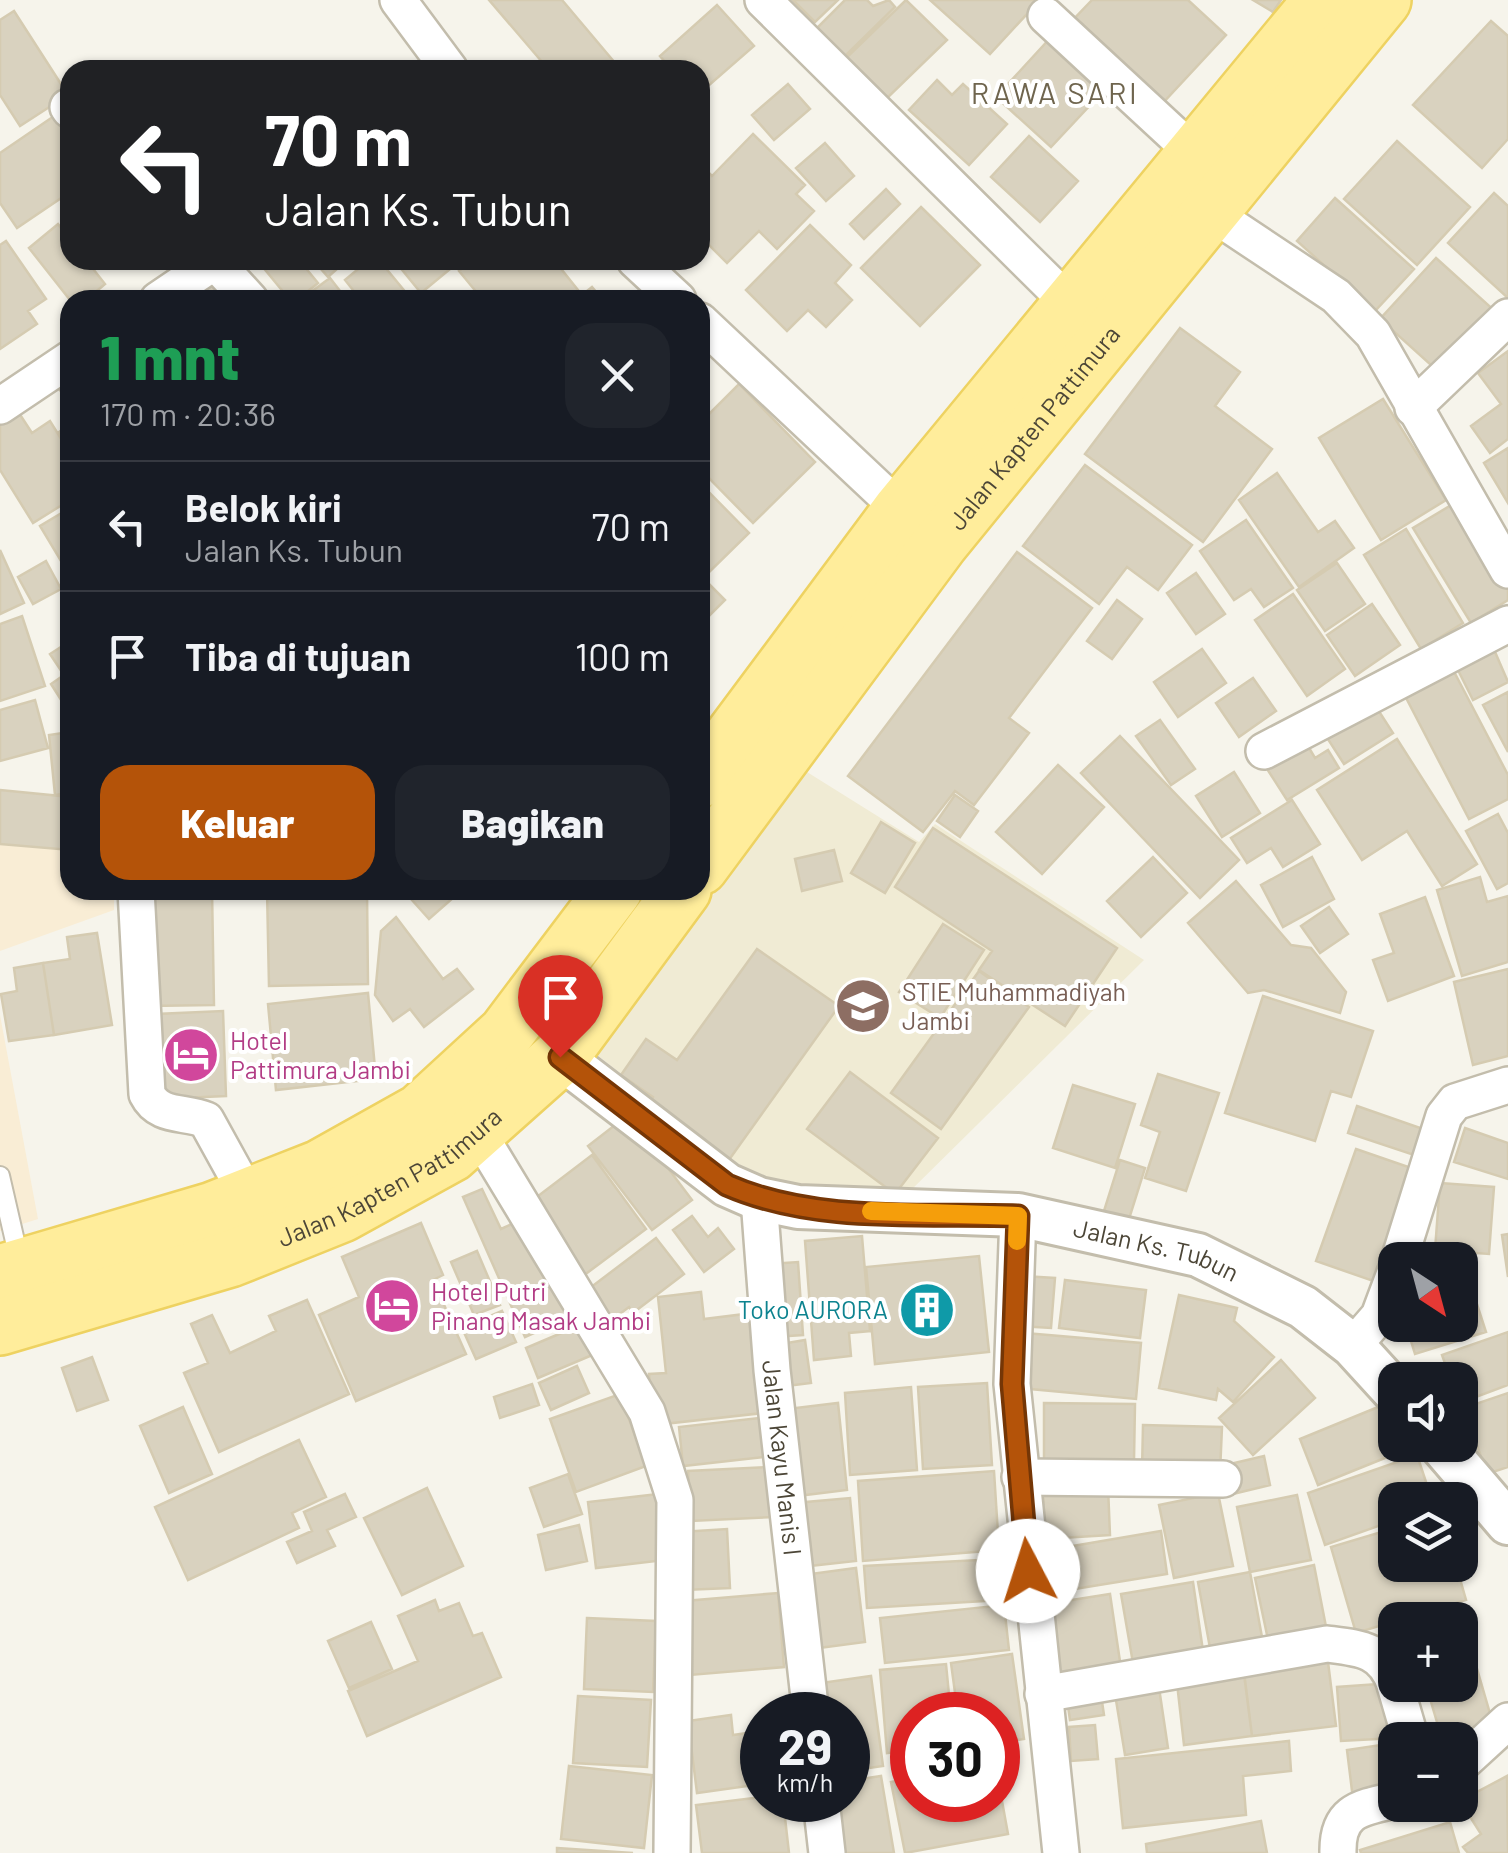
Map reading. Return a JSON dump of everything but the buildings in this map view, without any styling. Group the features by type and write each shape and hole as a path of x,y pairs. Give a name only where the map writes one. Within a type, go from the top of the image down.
{"main road":[{"name":"Jalan Kapten Pattimura","path":"710,767 901,510 1322,0"},
{"name":"Jalan Kapten Pattimura","path":"710,854 942,542 1383,0"},
{"name":"Jalan Kapten Pattimura","path":"14,1296 320,1168 420,1112 506,1033 606,900"},
{"path":"634,900 669,909"},
{"name":"Jalan Kapten Pattimura","path":"14,1296 230,1258 342,1214 450,1154 560,1057 669,909"}],"street":[{"path":"398,0 437,60"},
{"path":"764,0 1070,304"},
{"path":"1046,16 1194,153"},
{"path":"1210,212 1336,296 1373,334 1508,570"},
{"path":"172,281 196,270"},
{"path":"224,270 241,290"},
{"path":"646,270 668,290"},
{"path":"1413,408 1508,317"},
{"path":"710,330 901,510"},
{"path":"0,406 60,367"},
{"path":"1264,751 1508,624"},
{"path":"137,900 147,1094 152,1106 165,1112 206,1120 248,1196"},
{"name":"Jalan Ks. Tubun","path":"560,1057 727,1185 759,1199 836,1210 1018,1216 1198,1255 1302,1307 1354,1346 1378,1373"},
{"path":"1405,1242 1444,1116 1455,1102 1508,1085"},
{"path":"477,1131 647,1412 675,1500 672,1853"},
{"name":"Jalan Kayu Manis I","path":"759,1199 772,1370 808,1692"},
{"path":"1018,1216 1012,1384 1061,1853"},
{"path":"1354,1346 1378,1317"},
{"path":"1455,1462 1508,1523"},
{"path":"1020,1476 1223,1479"},
{"path":"1042,1694 1327,1644 1368,1649 1378,1656"},
{"path":"1478,1749 1508,1721"},
{"path":"1338,1853 1338,1829 1348,1816 1378,1806"},
{"path":"823,1822 827,1853"}],"lane":[{"path":"0,1176 14,1296"}],"shaded area":[{"name":"STIE Muhammadiyah Jambi","path":"807,772 919,842 935,824 1144,960 902,1199 766,1185 593,1052"},
{"path":"0,792 60,796 60,900 114,900 114,910 0,951"},
{"path":"0,1015 38,1219 0,1231"}],"slow traffic":[{"path":"871,1211 1018,1216 1017,1241"}],"place":[{"name":"STIE Muhammadiyah Jambi","path":"863,1006"},
{"name":"Hotel Pattimura Jambi","path":"191,1055"},
{"name":"Hotel Putri Pinang Masak Jambi","path":"392,1306"},
{"name":"Toko AURORA","path":"927,1310"}],"district":[{"name":"RAWA SARI","path":"1055,94"}],"route":[{"path":"560,1057 727,1185 759,1199 836,1210 1018,1216 1012,1384 1028,1571"}]}
